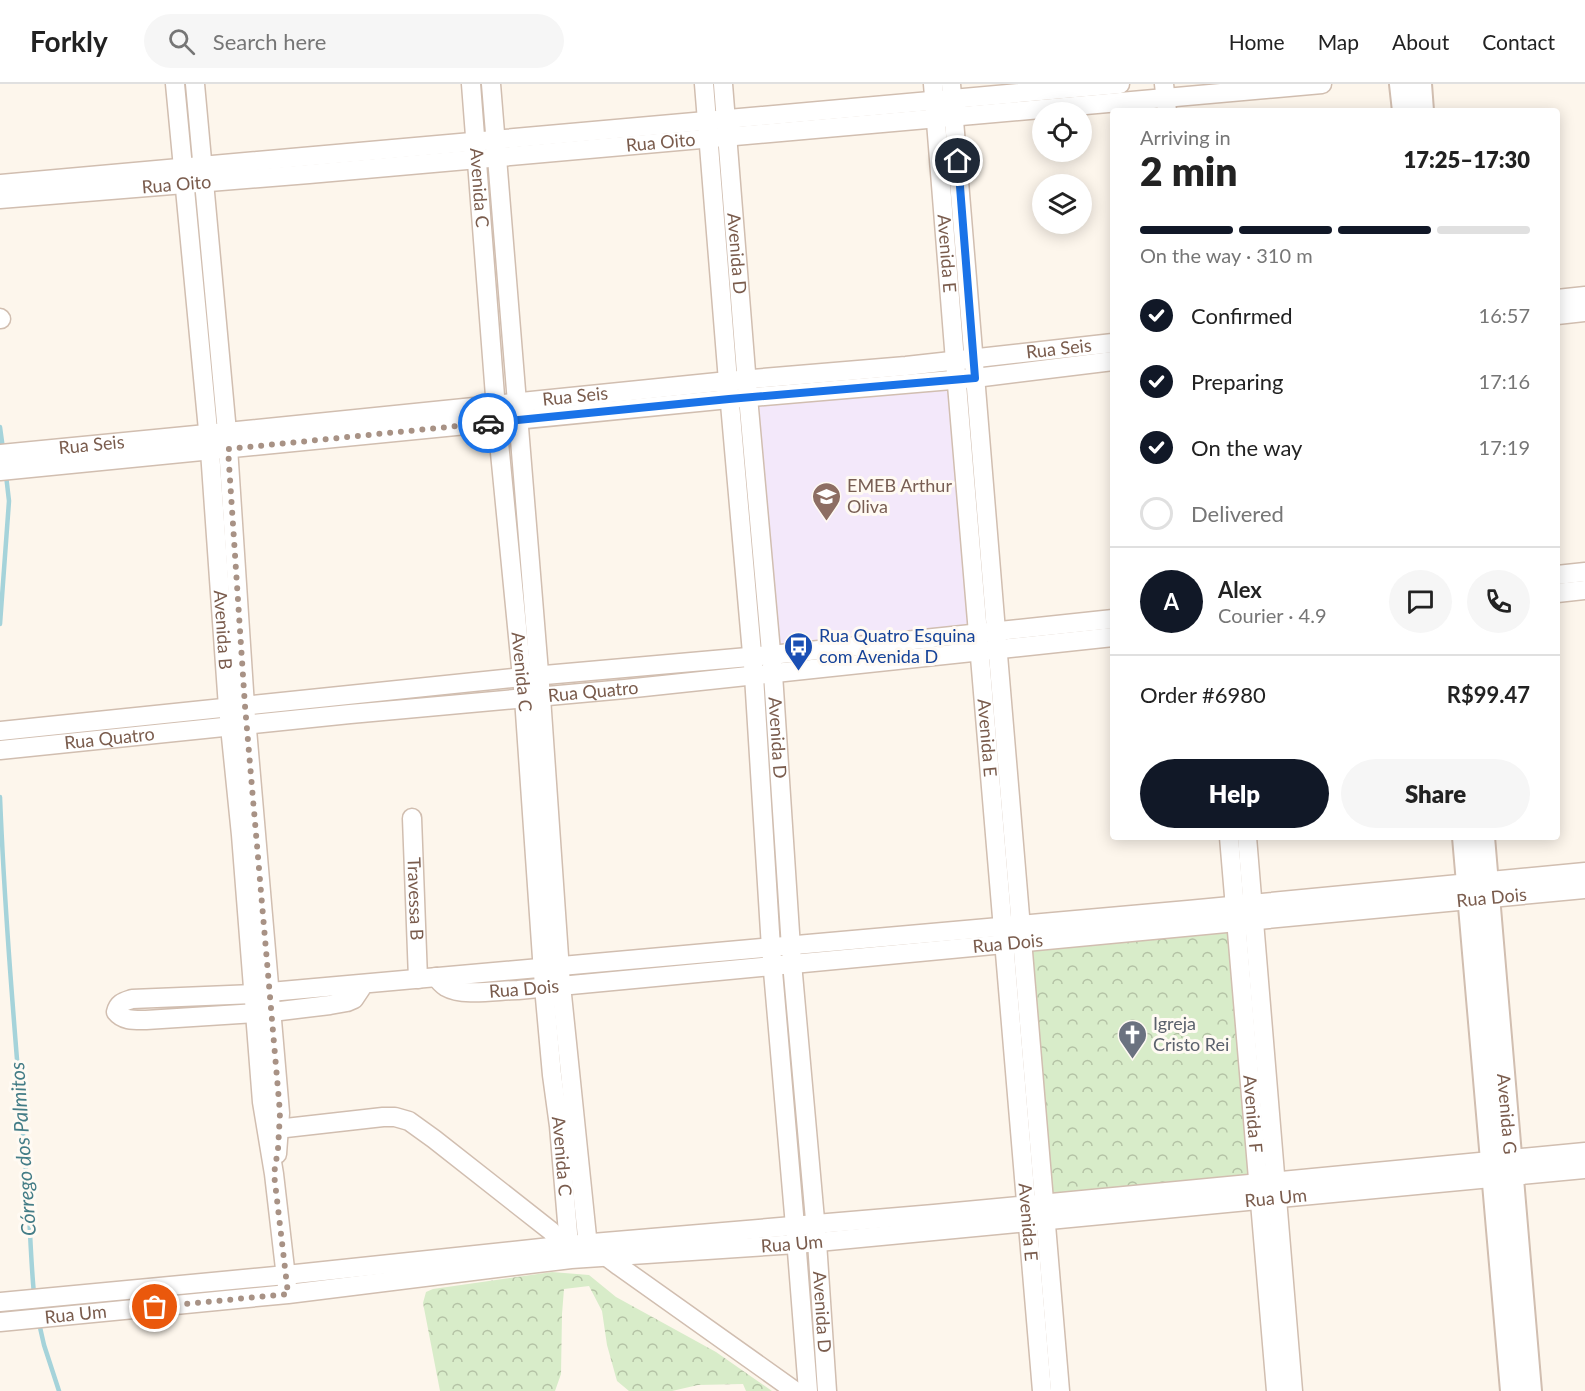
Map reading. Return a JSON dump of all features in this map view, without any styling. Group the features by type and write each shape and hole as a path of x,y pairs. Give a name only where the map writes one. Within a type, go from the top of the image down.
{"street":[{"name":"Avenida B","path":"175,84 184,176 218,442"},
{"name":"Avenida B","path":"195,84 239,725 242,847 263,1002 262,1102 273,1129 274,1174 288,1294"},
{"name":"Avenida C","path":"471,84 497,413 523,592"},
{"name":"Avenida C","path":"491,84 517,411 523,592 552,967 552,1075 559,1126 567,1253"},
{"name":"Avenida D","path":"704,84 717,129 738,389 752,655 772,957 808,1391"},
{"name":"Avenida D","path":"717,129 723,84"},
{"name":"Rua Oito","path":"0,184 203,175 476,151 717,129 944,100 1120,84"},
{"name":"Rua Oito","path":"944,100 1166,98 1322,84"},
{"path":"1401,84 1404,108"},
{"path":"1420,84 1422,108"},
{"name":"Avenida E","path":"944,100 975,368 987,632"},
{"name":"Avenida E","path":"944,100 956,370 989,651 1012,934 1015,1073 1036,1213"},
{"name":"Rua Oito","path":"0,199 184,176"},
{"path":"1560,298 1585,296"},
{"path":"1560,315 1585,312"},
{"name":"Rua Seis","path":"975,368 1110,344"},
{"name":"Rua Seis","path":"0,471 24,461 738,389 975,368 1110,361"},
{"name":"Avenida D","path":"738,389 773,674 792,955 827,1391"},
{"name":"Rua Seis","path":"0,454 24,461"},
{"path":"1560,575 1585,579"},
{"path":"1560,592 1585,579"},
{"name":"Rua Quatro","path":"4,731 530,676 771,655 1110,619"},
{"name":"Rua Quatro","path":"4,750 239,725 754,676 1110,637"},
{"name":"Travessa B","path":"412,818 427,978"},
{"name":"Avenida F","path":"1230,840 1244,913 1267,1191 1276,1391"},
{"name":"Avenida F","path":"1244,913 1247,840"},
{"name":"Avenida G","path":"1465,840 1477,890 1509,1246 1530,1391"},
{"name":"Avenida G","path":"1477,890 1483,840"},
{"name":"Rua Dois","path":"427,978 455,991 468,992 552,986 772,957 1477,890 1585,872"},
{"name":"Rua Dois","path":"1477,890 1585,889"},
{"name":"Avenida E","path":"1012,934 1033,1071 1036,1213 1042,1287 1042,1391"},
{"name":"Rua Dois","path":"263,1002 146,1020 120,1017 116,1012 117,1006 132,999 347,1002 354,999 364,984 552,967 772,957"},
{"name":"Avenida C","path":"552,986 596,1251"},
{"path":"1015,1073 1033,1071"},
{"path":"273,1129 383,1117 395,1117 409,1121 551,1231 567,1253"},
{"name":"Rua Um","path":"0,1302 286,1275 567,1253 596,1251 654,1255 815,1233 1502,1168 1585,1152"},
{"name":"Rua Um","path":"1502,1168 1585,1169"},
{"name":"Avenida F","path":"1267,1191 1293,1391"},
{"name":"Avenida G","path":"1509,1246 1512,1391"},
{"path":"596,1251 795,1391"},
{"name":"Rua Um","path":"0,1322 288,1294 567,1253"},
{"name":"Avenida E","path":"1042,1287 1060,1391"}],"shaded area":[{"name":"EMEB Arthur Oliva","path":"953,384 975,631 772,652 755,403"}],"green space":[{"path":"1236,921 1257,1183 1044,1203 1023,941"},
{"path":"552,1272 589,1275 616,1297 716,1352 772,1391 746,1391 743,1384 698,1385 672,1391 629,1391 617,1381 607,1345 602,1311 589,1286 564,1289 561,1374 555,1391 440,1391 423,1303 426,1292 433,1289"}],"waterway":[{"name":"Córrego dos Palmitos","path":"0,427 3,449"},
{"name":"Córrego dos Palmitos","path":"0,624 9,501 6,475"},
{"name":"Córrego dos Palmitos","path":"0,797 34,1294"},
{"name":"Córrego dos Palmitos","path":"39,1323 59,1391"}],"way so far":[{"path":"155,1307 288,1294 274,1174 280,1113 245,706 228,449 488,423"}],"place":[{"name":"EMEB Arthur Oliva","path":"826,522"},
{"name":"Rua Quatro Esquina com Avenida D","path":"798,672"},
{"name":"Igreja Cristo Rei","path":"1132,1060"}],"route":[{"path":"488,423 909,382 975,378 958,161"}]}
